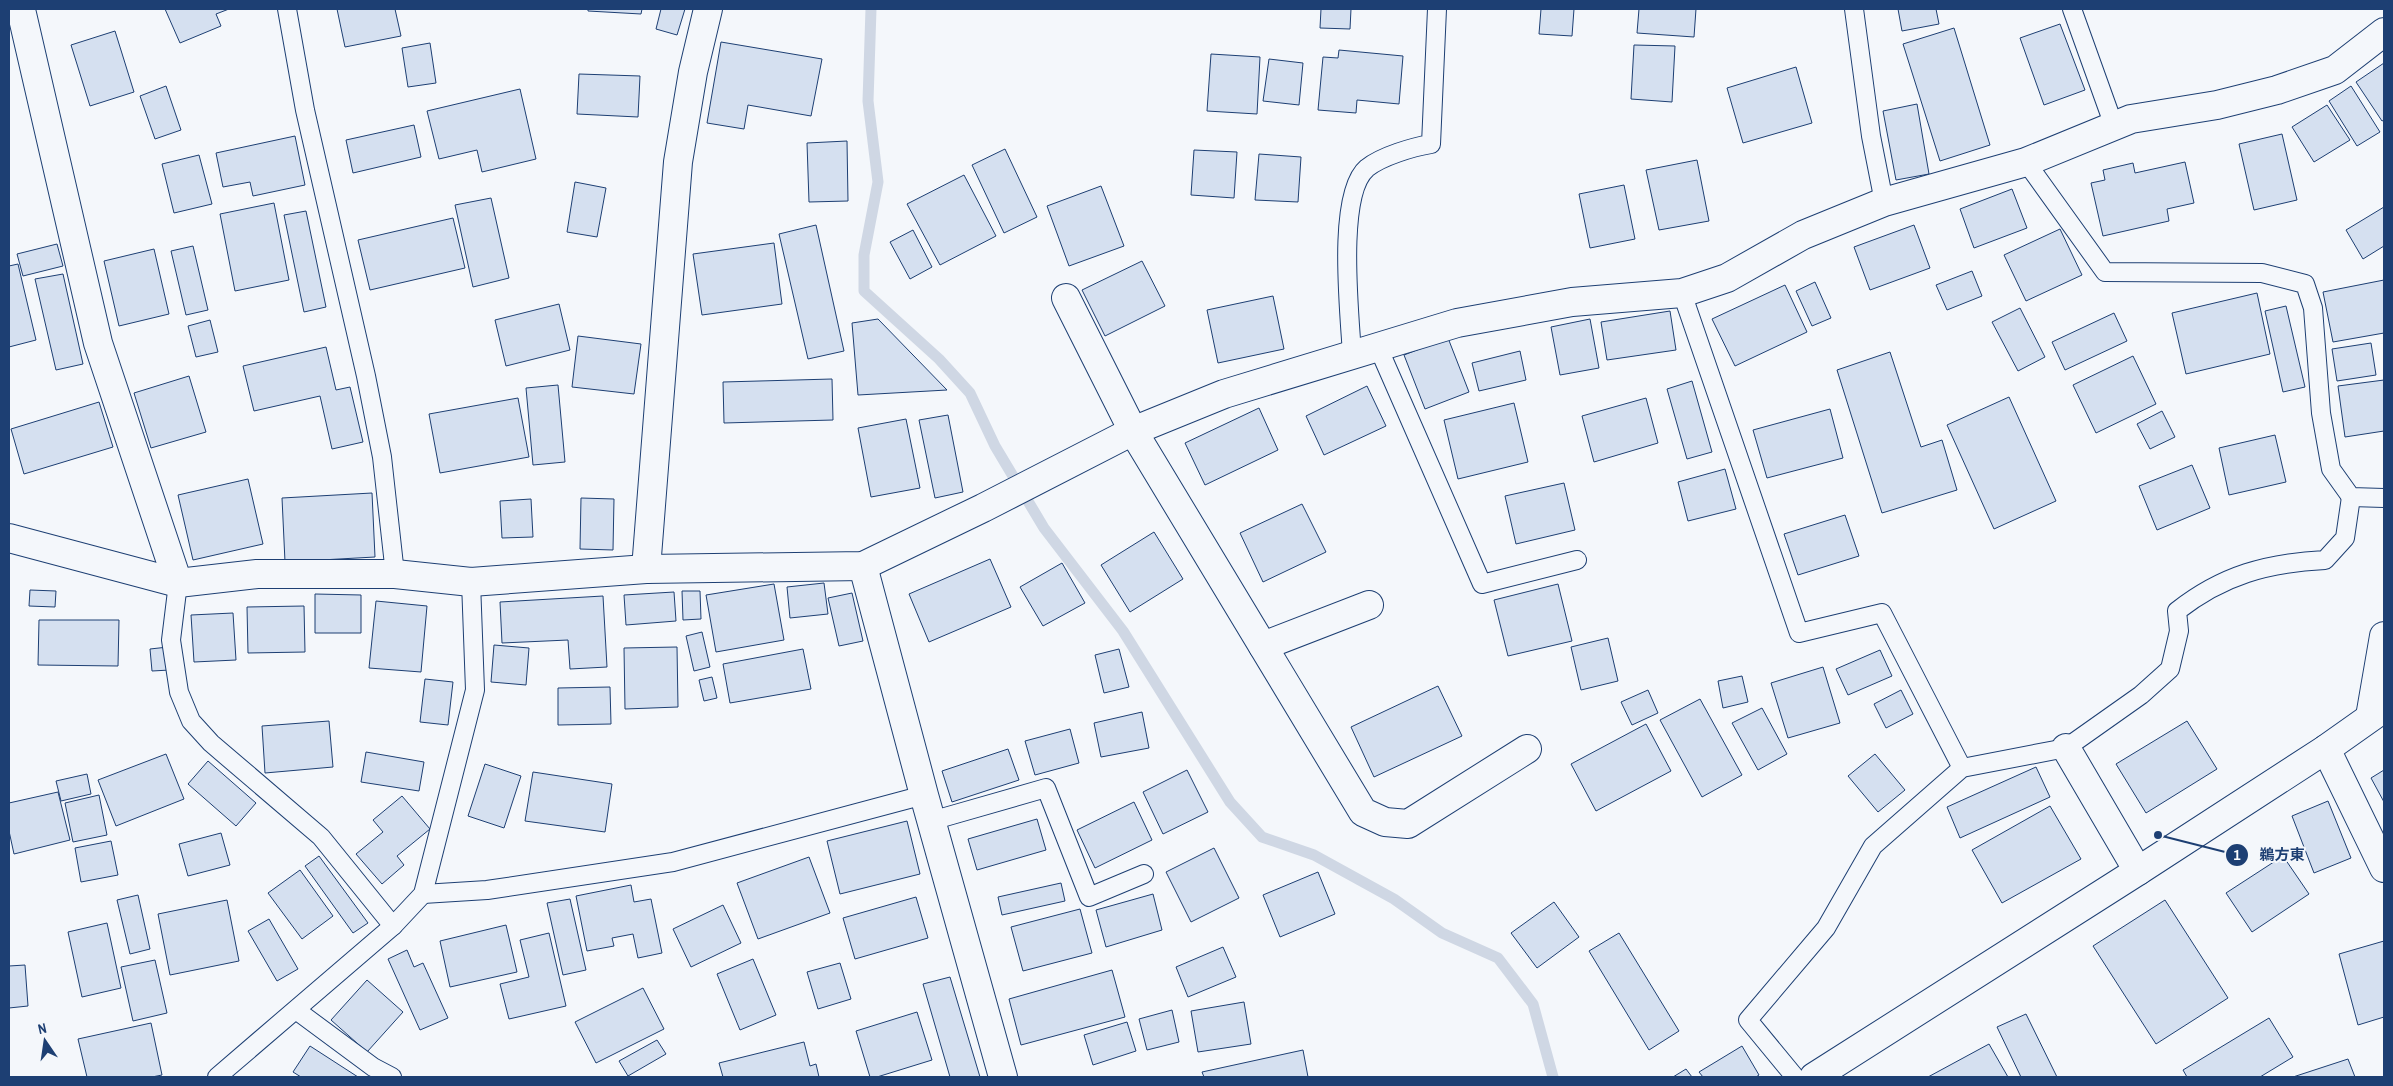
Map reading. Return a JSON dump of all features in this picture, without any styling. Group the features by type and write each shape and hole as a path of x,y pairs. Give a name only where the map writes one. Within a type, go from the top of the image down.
{"street":[{"path":"18,9 22,14 47,114 98,343 178,583"},
{"path":"646,569 678,162 693,72 708,9"},
{"path":"9,538 178,583 257,574 395,574 471,582 646,569 863,566 997,501 1133,431 1224,394 1457,324 1572,302 1682,293 1727,278 1803,235 1884,202 2026,162 2131,119 2217,105 2277,90 2335,70 2384,32"},
{"path":"1066,298 1133,431 1363,812 1385,822 1408,824 1527,749"},
{"path":"863,566 924,795 1003,1077"},
{"path":"1263,646 1369,605"},
{"path":"1814,1077 2138,871 2326,748 2377,712 2384,636"},
{"path":"2066,748 2138,871"},
{"path":"2326,748 2384,868"}],"lane":[{"path":"287,9 305,110 368,385 382,457 395,574"},
{"path":"1352,355 1346,247 1352,196 1366,168 1408,148 1431,144 1437,9"},
{"path":"1854,9 1871,136 1884,202"},
{"path":"2072,9 2114,126"},
{"path":"1795,1077 1748,1020 1826,928 1873,846 1962,768 2066,748 2141,695 2170,669 2179,631 2177,611 2197,595 2255,569 2286,562 2325,560 2345,538 2351,497 2331,469 2321,413 2313,308 2306,284 2262,273 2105,272 2026,162"},
{"path":"1682,293 1799,633 1882,613 1962,768"},
{"path":"1378,347 1482,584 1577,560"},
{"path":"2351,497 2384,498"},
{"path":"217,1077 393,926 423,894 476,690 471,582"},
{"path":"178,583 172,640 179,692 191,721 212,743 321,837 393,926"},
{"path":"931,820 1046,788 1089,896 1144,874"},
{"path":"423,894 486,890 673,862 924,795"},
{"path":"296,1010 373,1067 392,1077"}],"building":[{"path":"165,9 229,9 216,14 221,26 180,43"},
{"path":"337,9 395,9 401,36 345,47"},
{"path":"588,9 642,9 641,14 588,11"},
{"path":"661,9 685,9 677,35 656,29"},
{"path":"1321,9 1351,9 1350,29 1320,28"},
{"path":"1541,9 1574,9 1572,36 1539,34"},
{"path":"1639,9 1696,9 1694,37 1637,33"},
{"path":"1898,9 1936,9 1939,24 1902,31"},
{"path":"2060,24 2085,90 2044,105 2020,38"},
{"path":"1954,28 1990,145 1940,161 1903,44"},
{"path":"115,31 134,92 90,106 71,45"},
{"path":"721,42 822,59 811,116 748,105 744,129 707,123"},
{"path":"430,43 436,83 408,87 402,48"},
{"path":"1634,45 1675,46 1672,102 1631,99"},
{"path":"1339,50 1403,56 1399,104 1357,100 1356,113 1318,110 1323,57 1338,58"},
{"path":"1211,54 1260,57 1257,114 1207,111"},
{"path":"1269,59 1303,63 1299,105 1263,101"},
{"path":"2384,63 2384,120 2382,121 2356,82"},
{"path":"1796,67 1812,123 1743,143 1727,88"},
{"path":"579,74 640,76 638,117 577,114"},
{"path":"166,86 181,130 155,139 140,96"},
{"path":"2351,86 2380,132 2357,146 2329,101"},
{"path":"520,89 536,159 482,172 477,150 439,159 427,111"},
{"path":"1917,104 1929,174 1896,180 1883,111"},
{"path":"2327,105 2350,140 2314,162 2292,127"},
{"path":"414,125 421,157 353,173 346,140"},
{"path":"2282,134 2297,200 2254,210 2239,144"},
{"path":"295,136 305,185 253,196 250,182 223,187 216,153"},
{"path":"847,141 848,201 809,202 807,143"},
{"path":"1005,149 1037,217 1004,233 972,165"},
{"path":"1194,150 1237,152 1234,198 1191,195"},
{"path":"1259,154 1301,157 1298,202 1255,200"},
{"path":"199,155 212,204 174,213 162,164"},
{"path":"1697,160 1709,221 1659,230 1646,170"},
{"path":"2185,162 2194,203 2167,209 2169,221 2103,236 2091,183 2105,180 2103,170 2133,163 2135,173"},
{"path":"964,175 996,236 940,265 907,204"},
{"path":"575,182 606,188 597,237 567,232"},
{"path":"1624,185 1635,239 1590,248 1579,194"},
{"path":"1101,186 1124,246 1069,266 1047,206"},
{"path":"2012,189 2027,228 1974,248 1960,209"},
{"path":"491,198 509,278 473,287 455,205"},
{"path":"274,203 289,280 235,291 220,214"},
{"path":"2384,207 2384,246 2363,259 2346,230"},
{"path":"306,211 326,307 304,312 284,215"},
{"path":"453,218 465,268 370,290 358,240"},
{"path":"816,225 844,351 808,359 779,234"},
{"path":"1914,225 1930,268 1870,290 1854,247"},
{"path":"2060,229 2082,275 2026,301 2004,255"},
{"path":"913,230 932,267 910,279 890,242"},
{"path":"774,243 782,304 702,315 693,254"},
{"path":"57,244 63,266 23,276 17,254"},
{"path":"193,246 208,310 186,315 171,251"},
{"path":"154,249 169,314 119,326 104,261"},
{"path":"1142,261 1165,306 1105,336 1082,290"},
{"path":"18,264 36,340 9,347 9,266"},
{"path":"1972,271 1982,296 1947,310 1936,285"},
{"path":"63,274 83,364 56,370 35,279"},
{"path":"2384,280 2384,333 2333,342 2323,292"},
{"path":"1815,282 1831,318 1812,326 1796,291"},
{"path":"1785,285 1807,332 1735,366 1712,319"},
{"path":"2257,293 2270,354 2186,374 2172,313"},
{"path":"1273,296 1284,349 1218,363 1207,310"},
{"path":"559,304 570,350 506,366 495,320"},
{"path":"2286,306 2305,387 2283,392 2265,311"},
{"path":"2020,308 2045,357 2018,371 1992,322"},
{"path":"1670,311 1676,350 1607,360 1601,322"},
{"path":"2114,313 2127,341 2065,370 2052,342"},
{"path":"878,319 947,390 858,395 852,323"},
{"path":"1590,319 1599,368 1560,375 1551,327"},
{"path":"210,320 218,352 196,357 188,326"},
{"path":"578,336 641,344 634,394 572,387"},
{"path":"1448,338 1469,392 1425,409 1404,355"},
{"path":"2371,343 2376,375 2337,381 2332,349"},
{"path":"326,347 336,390 350,387 363,442 332,449 320,396 254,411 243,366"},
{"path":"1520,351 1526,380 1479,391 1472,363"},
{"path":"1890,352 1921,447 1942,440 1957,490 1882,513 1837,370"},
{"path":"2133,356 2156,404 2096,433 2073,385"},
{"path":"189,376 206,432 151,448 134,393"},
{"path":"832,379 833,420 724,423 723,382"},
{"path":"2384,380 2384,431 2345,437 2338,386"},
{"path":"1692,381 1712,452 1687,459 1667,389"},
{"path":"558,385 565,462 533,465 526,388"},
{"path":"1367,386 1386,426 1324,455 1306,416"},
{"path":"2009,397 2056,501 1994,529 1947,425"},
{"path":"518,398 529,457 440,473 429,414"},
{"path":"1646,398 1658,443 1594,462 1582,416"},
{"path":"99,402 113,447 24,474 11,429"},
{"path":"1514,403 1528,462 1458,479 1444,420"},
{"path":"1259,408 1278,450 1205,485 1185,443"},
{"path":"1830,409 1843,458 1767,478 1753,430"},
{"path":"2162,411 2175,437 2150,449 2137,424"},
{"path":"948,415 963,492 935,498 919,420"},
{"path":"906,419 920,488 871,497 858,428"},
{"path":"2275,435 2286,482 2229,495 2219,448"},
{"path":"2192,465 2210,508 2157,530 2139,486"},
{"path":"1725,469 1736,509 1688,521 1678,482"},
{"path":"248,479 263,544 193,560 178,495"},
{"path":"1564,483 1575,530 1516,544 1505,496"},
{"path":"372,493 375,557 285,562 282,498"},
{"path":"581,498 614,499 613,550 580,549"},
{"path":"531,499 533,537 502,538 500,501"},
{"path":"1302,504 1326,552 1263,582 1240,533"},
{"path":"1845,515 1859,556 1798,575 1784,534"},
{"path":"1154,532 1183,579 1130,612 1101,565"},
{"path":"990,559 1011,607 929,642 909,594"},
{"path":"1062,563 1085,603 1043,626 1020,587"},
{"path":"824,583 828,614 790,618 787,587"},
{"path":"774,584 784,640 716,652 706,595"},
{"path":"1558,584 1572,641 1508,656 1494,600"},
{"path":"30,590 56,591 55,607 29,606"},
{"path":"682,591 700,591 701,619 683,620"},
{"path":"674,592 676,621 626,625 624,595"},
{"path":"852,593 863,641 839,646 828,598"},
{"path":"315,594 361,595 361,633 315,633"},
{"path":"603,596 607,667 570,669 568,640 502,643 500,602"},
{"path":"376,601 427,606 421,672 369,668"},
{"path":"304,606 305,652 248,653 247,607"},
{"path":"233,613 236,660 194,662 191,615"},
{"path":"39,620 119,620 118,666 38,665"},
{"path":"702,632 710,667 694,671 686,636"},
{"path":"1608,638 1618,681 1581,690 1571,647"},
{"path":"494,645 529,648 526,685 491,682"},
{"path":"168,647 170,670 152,671 150,649"},
{"path":"677,647 678,707 625,709 624,648"},
{"path":"803,649 811,689 730,703 723,664"},
{"path":"1119,649 1129,687 1104,693 1095,655"},
{"path":"1880,650 1892,676 1848,695 1836,669"},
{"path":"1823,667 1840,723 1788,738 1771,683"},
{"path":"1742,676 1748,702 1723,708 1718,681"},
{"path":"712,677 717,698 704,701 699,680"},
{"path":"425,679 453,682 448,725 420,722"},
{"path":"1438,686 1462,736 1374,777 1351,727"},
{"path":"610,687 611,724 558,725 558,688"},
{"path":"1648,690 1658,713 1632,725 1621,702"},
{"path":"1901,690 1913,714 1886,728 1874,704"},
{"path":"1700,699 1742,775 1702,797 1660,720"},
{"path":"1762,708 1787,754 1758,770 1732,723"},
{"path":"1142,712 1149,748 1101,757 1094,723"},
{"path":"329,721 333,767 265,773 262,726"},
{"path":"2187,721 2217,769 2146,813 2116,764"},
{"path":"1646,724 1671,771 1596,811 1571,764"},
{"path":"1070,729 1079,763 1035,775 1025,741"},
{"path":"1008,749 1019,780 952,802 942,771"},
{"path":"366,752 424,762 419,791 361,782"},
{"path":"166,754 184,799 116,826 98,780"},
{"path":"1875,754 1905,790 1878,812 1848,776"},
{"path":"208,761 256,803 236,826 188,784"},
{"path":"485,764 521,776 504,828 468,816"},
{"path":"2036,767 2050,797 1960,838 1947,807"},
{"path":"1187,770 1208,812 1163,834 1143,792"},
{"path":"2384,770 2384,802 2371,778"},
{"path":"533,772 612,784 605,832 525,821"},
{"path":"87,774 91,794 61,801 56,781"},
{"path":"58,792 70,840 14,854 9,831 9,803"},
{"path":"99,795 107,835 73,842 65,803"},
{"path":"402,796 430,829 397,856 404,865 382,884 356,854 383,832 373,820"},
{"path":"2328,801 2351,858 2314,873 2292,816"},
{"path":"1134,802 1152,840 1095,868 1077,830"},
{"path":"2050,806 2081,859 2002,903 1972,850"},
{"path":"1037,819 1046,850 977,870 968,839"},
{"path":"907,821 920,874 840,894 827,841"},
{"path":"221,833 230,865 188,876 179,844"},
{"path":"111,841 118,875 81,882 75,848"},
{"path":"1214,848 1239,898 1191,922 1166,872"},
{"path":"319,856 368,923 353,933 305,866"},
{"path":"2283,856 2309,894 2252,932 2226,893"},
{"path":"809,857 830,913 758,939 737,883"},
{"path":"300,870 333,916 302,939 268,893"},
{"path":"1318,872 1335,914 1280,937 1263,895"},
{"path":"1061,883 1065,901 1002,915 998,897"},
{"path":"631,885 634,902 651,899 662,953 638,958 633,934 612,938 614,946 587,951 576,896"},
{"path":"1153,894 1162,930 1106,947 1096,910"},
{"path":"138,895 150,949 130,954 117,900"},
{"path":"916,897 928,938 855,959 843,918"},
{"path":"570,899 586,970 563,975 547,903"},
{"path":"227,900 239,961 170,975 158,914"},
{"path":"2165,900 2228,998 2156,1044 2093,946"},
{"path":"1554,902 1579,937 1537,968 1511,933"},
{"path":"723,905 741,943 691,967 673,929"},
{"path":"1080,909 1092,953 1023,971 1011,927"},
{"path":"269,919 298,969 277,981 248,931"},
{"path":"107,923 121,988 82,997 68,932"},
{"path":"506,925 517,972 450,987 440,941"},
{"path":"549,933 566,1006 509,1019 500,984 529,977 520,940"},
{"path":"1619,933 1679,1031 1649,1050 1589,951"},
{"path":"2384,941 2384,1017 2358,1025 2339,954"},
{"path":"1223,947 1236,977 1188,997 1176,967"},
{"path":"407,950 414,967 423,963 448,1018 420,1030 388,959"},
{"path":"753,959 776,1015 740,1030 717,974"},
{"path":"155,960 167,1013 133,1021 121,967"},
{"path":"840,963 851,999 818,1009 807,972"},
{"path":"25,965 28,1006 9,1008 9,966"},
{"path":"1112,970 1125,1017 1021,1045 1009,999"},
{"path":"950,977 980,1077 950,1077 923,984"},
{"path":"367,980 403,1012 367,1052 331,1020"},
{"path":"643,988 664,1029 596,1063 575,1022"},
{"path":"1244,1002 1251,1044 1198,1052 1191,1011"},
{"path":"1172,1010 1179,1042 1147,1050 1139,1019"},
{"path":"917,1012 932,1060 877,1077 870,1077 856,1031"},
{"path":"2026,1014 2057,1077 2021,1077 1997,1027"},
{"path":"2269,1018 2293,1057 2260,1077 2187,1077 2183,1070"},
{"path":"1127,1022 1136,1051 1093,1065 1084,1035"},
{"path":"151,1023 162,1075 152,1077 87,1077 78,1039"},
{"path":"657,1040 666,1054 628,1076 619,1061"},
{"path":"804,1042 810,1066 816,1064 819,1077 723,1077 719,1063"},
{"path":"1989,1044 2008,1077 1928,1077"},
{"path":"310,1046 358,1077 301,1077 293,1072"},
{"path":"1742,1046 1759,1075 1756,1077 1703,1077 1699,1072"},
{"path":"1303,1050 1308,1077 1204,1077 1202,1072"},
{"path":"2348,1059 2355,1077 2293,1077"},
{"path":"1686,1069 1692,1077 1673,1077"}],"waterway":[{"path":"871,9 868,101 878,182 864,255 864,291 939,359 970,393 995,446 1044,528 1123,631 1230,802 1262,837 1314,855 1394,899 1442,933 1498,958 1533,1004 1553,1077"}],"place":[{"name":"鵜方東","path":"2158,835"}]}
